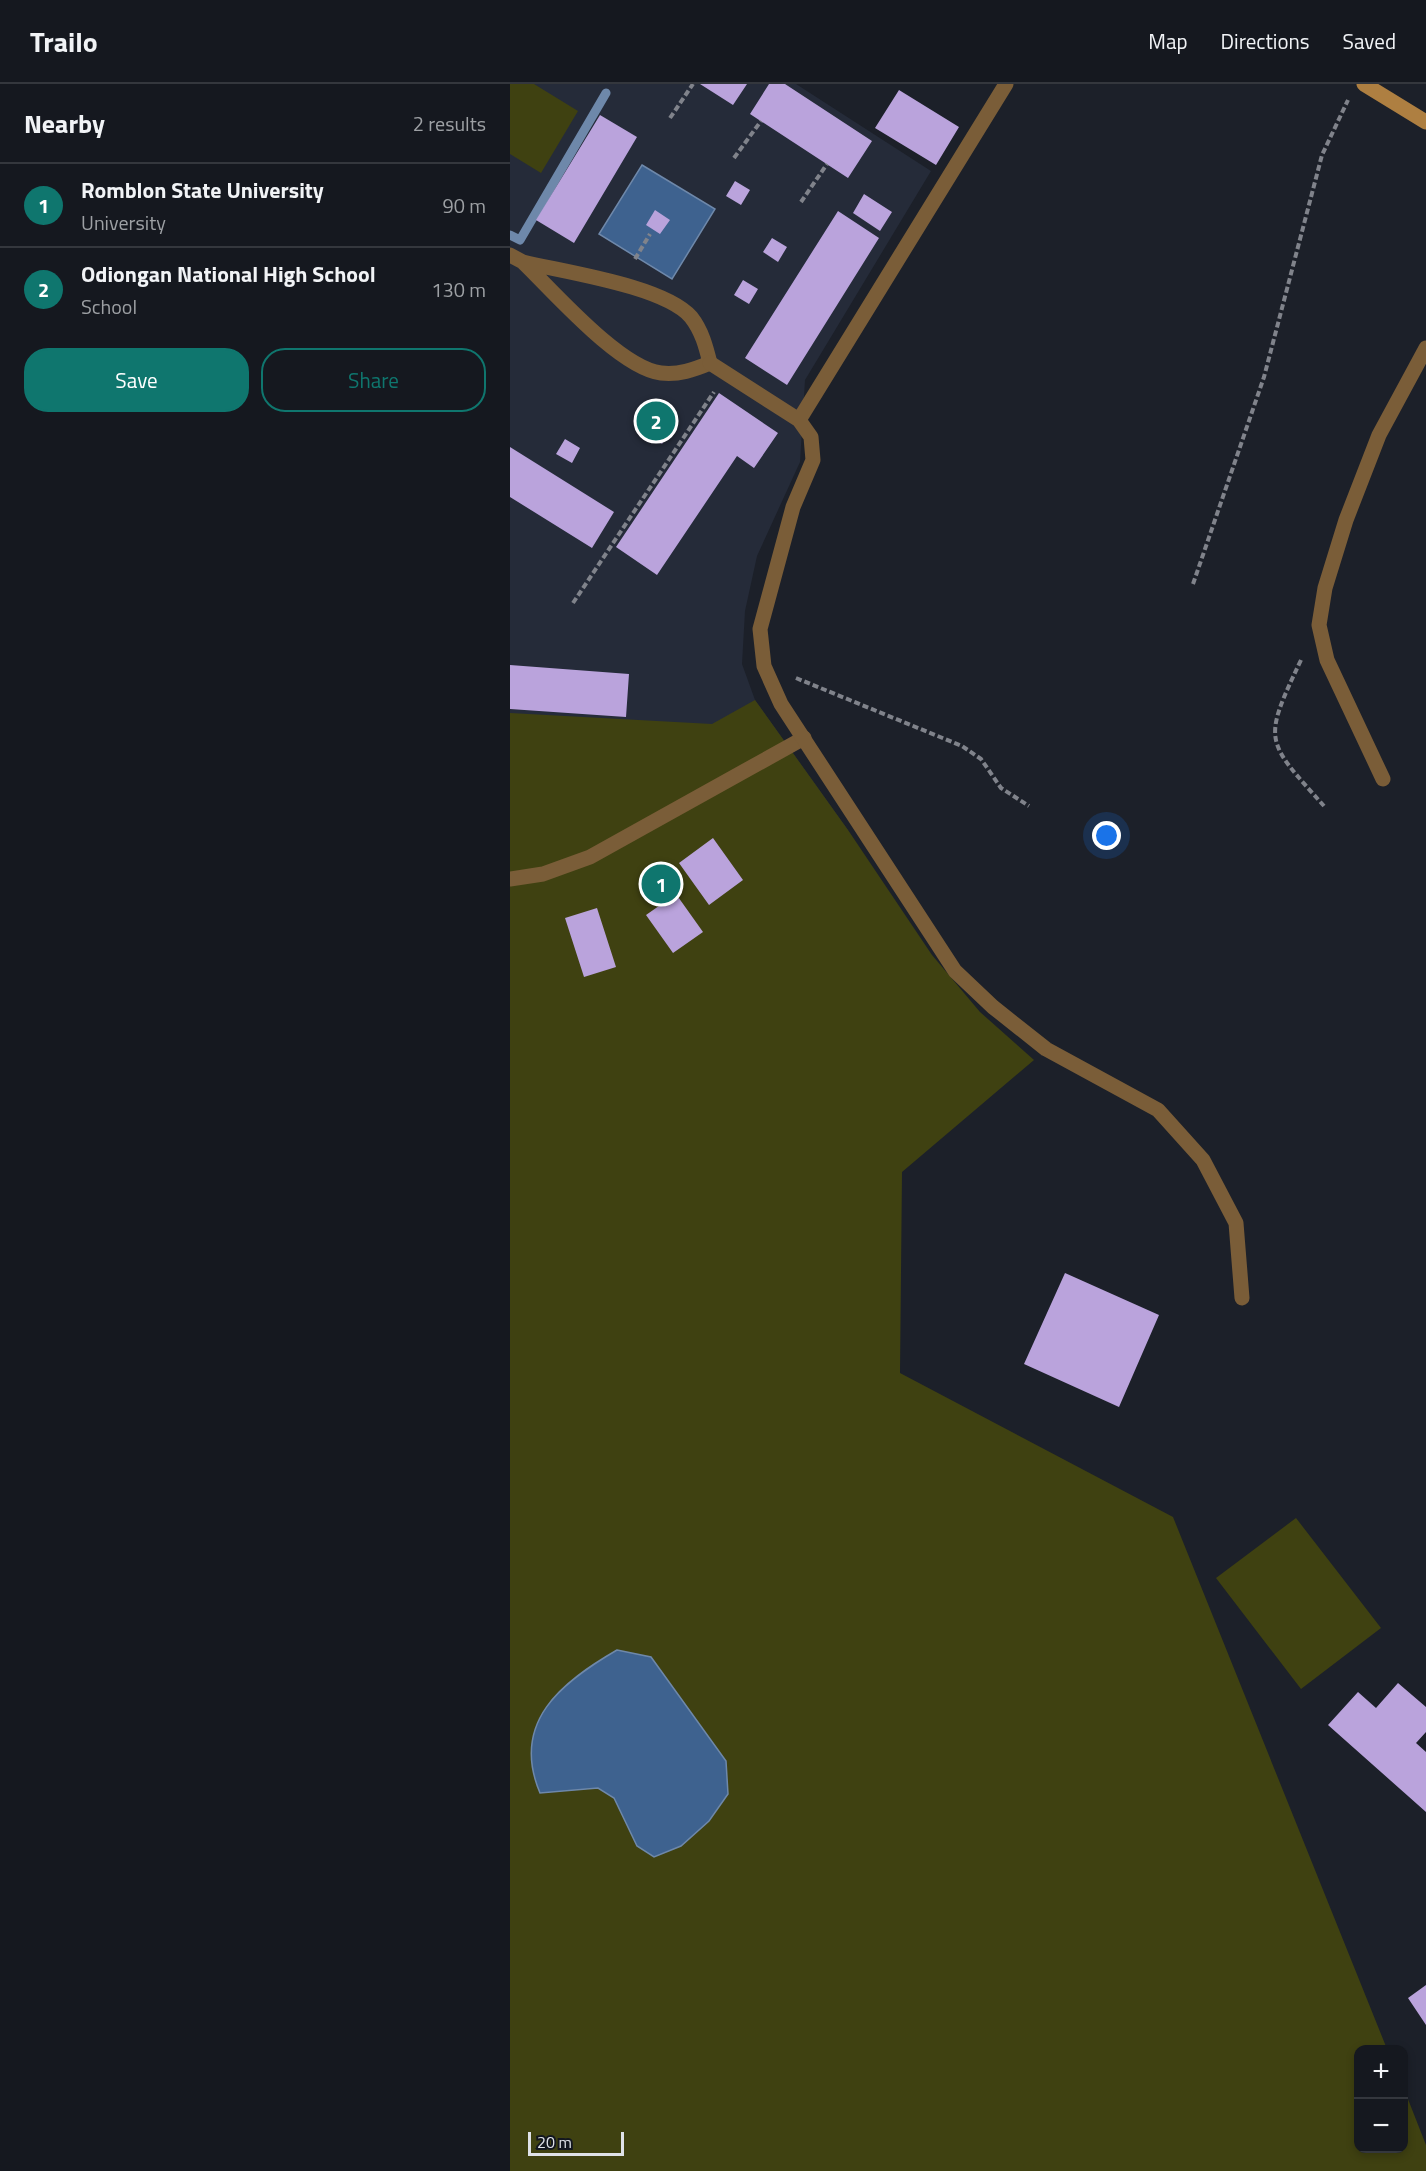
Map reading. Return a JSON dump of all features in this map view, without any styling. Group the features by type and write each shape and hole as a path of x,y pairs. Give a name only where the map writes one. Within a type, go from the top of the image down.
{"main road":[{"path":"1358,88 1426,122"}],"street":[{"path":"800,420 1006,84"},
{"path":"516,258 639,290 668,300 690,317 705,340 710,363 800,420 811,437 813,460 793,507 774,570 760,629 764,666 781,704 955,970 993,1007 1046,1049 1158,1110 1203,1160 1236,1223 1242,1298"},
{"path":"516,258 609,345 634,363 660,373 687,373 710,363"},
{"path":"1383,779 1326,660 1318,625 1324,588 1379,435 1426,348"},
{"path":"510,879 543,874 590,856 804,738"}],"path":[{"path":"670,118 693,84"},
{"path":"1193,584 1264,377 1322,155 1358,88"},
{"path":"734,158 761,121"},
{"path":"801,202 827,164"},
{"path":"635,260 650,234"},
{"path":"573,603 726,374"},
{"path":"1318,625 1284,695 1274,724 1275,744 1282,759 1324,806"},
{"path":"764,666 962,746 981,759 1001,788 1029,806"}],"shaded area":[{"path":"510,84 796,84 931,171 805,380 800,462 757,556 745,611 742,664 755,700 848,830 510,1134"},
{"path":"510,84 534,84 578,111 541,173 510,154"},
{"path":"755,700 848,830 932,955 980,1012 1034,1060 902,1172 900,1373 1173,1517 1385,2045 1354,2045 1354,2153 1408,2153 1408,2099 1426,2145 1426,2171 510,2171 510,713 712,724"},
{"path":"1296,1518 1381,1628 1301,1689 1216,1578"}],"water":[{"path":"642,165 715,209 672,279 599,234"},
{"path":"617,1650 651,1657 726,1761 728,1794 709,1821 681,1846 654,1857 637,1846 614,1798 598,1788 540,1793 532,1768 532,1745 537,1725 547,1707 578,1676"}],"building":[{"path":"700,84 747,84 733,105"},
{"path":"769,84 785,84 872,141 848,178 750,114"},
{"path":"899,90 959,127 936,165 875,128"},
{"path":"600,115 637,137 574,243 536,220"},
{"path":"735,181 750,190 741,205 726,196"},
{"path":"864,194 892,212 880,231 853,213"},
{"path":"655,210 670,220 660,234 646,225"},
{"path":"838,211 879,238 787,385 745,358"},
{"path":"772,238 787,247 778,262 763,252"},
{"path":"743,280 758,289 749,304 734,295"},
{"path":"719,393 778,433 754,468 737,456 657,575 616,547"},
{"path":"658,420 672,430 662,444 647,434"},
{"path":"565,439 580,448 572,463 556,454"},
{"path":"510,447 614,512 592,548 510,497"},
{"path":"510,665 629,674 626,717 510,709"},
{"path":"713,838 743,880 709,905 679,863"},
{"path":"676,894 703,932 673,953 646,915"},
{"path":"597,908 616,967 584,977 565,918"},
{"path":"1065,1273 1159,1315 1119,1407 1024,1364"},
{"path":"1398,1683 1426,1707 1426,1732 1416,1743 1426,1752 1426,1812 1328,1725 1358,1692 1376,1708"},
{"path":"1426,1985 1426,2025 1408,1998"}],"waterway":[{"path":"510,235 520,240 606,93"}],"place":[{"name":"Odiongan National High School","path":"656,421"},
{"name":"Romblon State University","path":"661,884"}]}
